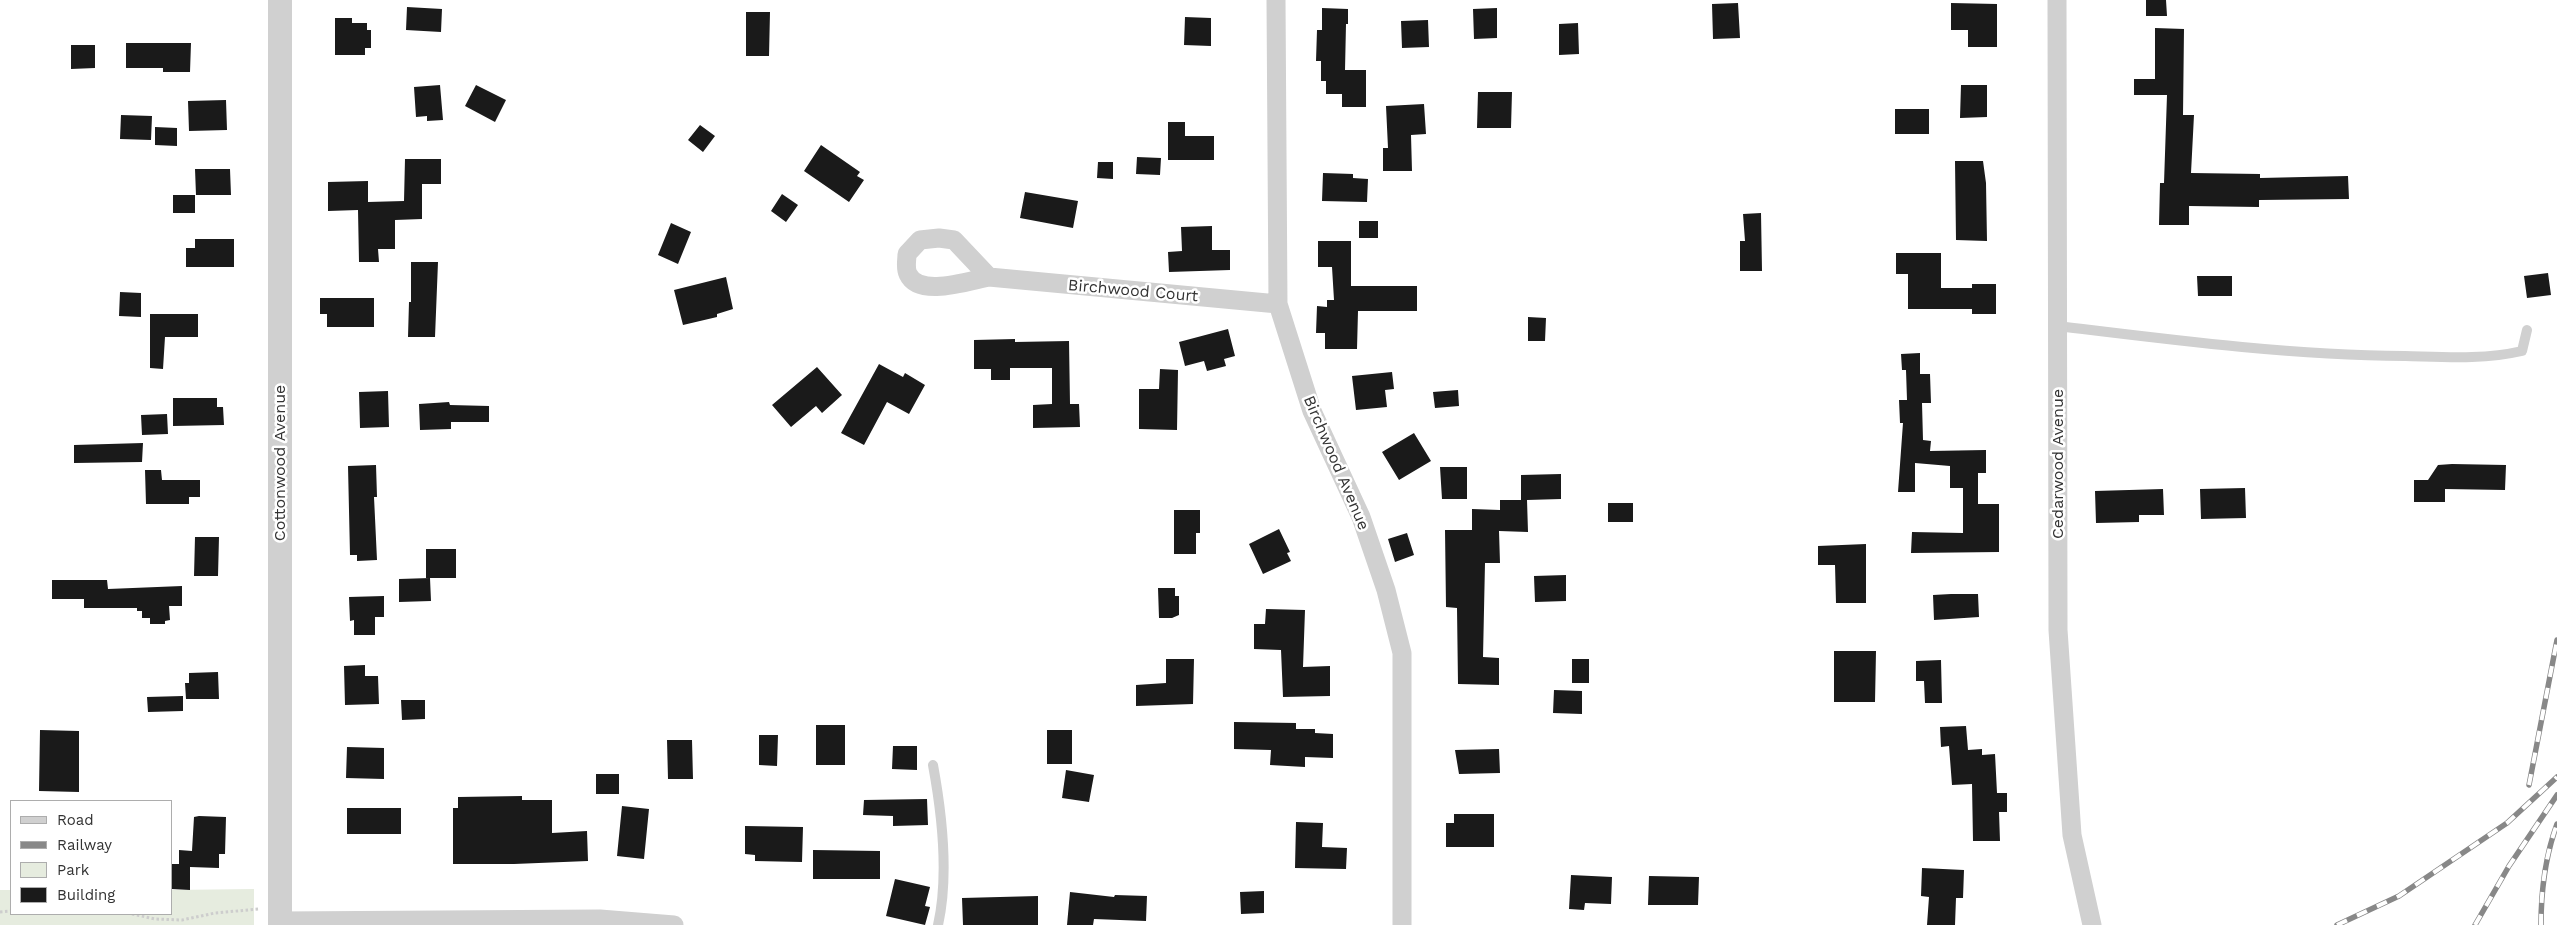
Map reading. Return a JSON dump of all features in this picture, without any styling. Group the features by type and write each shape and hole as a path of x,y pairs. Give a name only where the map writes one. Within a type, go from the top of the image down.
{"street":[{"name":"Cottonwood Avenue","path":"280,0 280,923"},
{"name":"Birchwood Avenue","path":"1276,0 1278,304 1312,411 1360,517 1386,590 1402,653 1402,925"},
{"name":"Cedarwood Avenue","path":"2057,0 2058,630 2072,835 2092,925"},
{"name":"Birchwood Court","path":"989,277 1278,304"},
{"path":"280,923 600,919 674,925"}],"lane":[{"path":"2058,326 2254,350 2386,356 2494,357 2522,351 2527,330"},
{"path":"933,765 940,804 941,822 942,892 938,925"}],"path":[{"path":"137,915 155,919 182,920 215,913 267,909 280,923"}],"green space":[{"path":"254,889 254,925 0,925 0,890 10,890 10,915 172,915 172,890"}],"building":[{"path":"2146,0 2166,0 2167,16 2146,16"},
{"path":"1738,3 1740,38 1713,39 1712,4"},
{"path":"1951,3 1997,4 1997,47 1968,47 1968,30 1951,30"},
{"path":"407,7 442,9 441,32 406,30"},
{"path":"1322,8 1348,9 1345,70 1366,70 1366,107 1342,107 1342,94 1326,94 1326,81 1321,81 1321,61 1316,61 1317,30 1322,30"},
{"path":"1497,8 1497,38 1474,39 1473,9"},
{"path":"746,12 770,12 769,56 746,56"},
{"path":"1185,17 1211,18 1211,46 1184,45"},
{"path":"335,18 352,18 352,23 367,23 367,30 371,30 371,48 365,48 365,55 335,55"},
{"path":"1428,20 1429,47 1402,48 1401,21"},
{"path":"1578,23 1579,54 1559,55 1559,24"},
{"path":"2155,28 2184,29 2183,115 2194,115 2191,173 2260,174 2260,178 2348,176 2349,199 2259,200 2259,207 2189,206 2189,225 2159,225 2160,183 2164,183 2167,95 2134,95 2134,79 2155,79"},
{"path":"126,43 191,43 190,72 163,72 163,68 126,68"},
{"path":"71,45 95,45 95,68 71,69"},
{"path":"440,85 443,120 427,121 427,116 416,117 414,87"},
{"path":"476,85 506,100 495,122 465,106"},
{"path":"1961,85 1987,85 1987,117 1960,118"},
{"path":"1478,92 1512,92 1511,128 1477,128"},
{"path":"226,100 227,130 189,131 188,101"},
{"path":"1424,104 1426,134 1411,135 1412,171 1383,171 1383,148 1388,148 1386,106"},
{"path":"1895,109 1929,109 1929,134 1895,134"},
{"path":"121,115 152,116 151,140 120,139"},
{"path":"1168,122 1185,122 1185,136 1214,136 1214,160 1168,160"},
{"path":"700,125 715,136 703,152 688,140"},
{"path":"155,127 177,128 177,146 155,145"},
{"path":"821,145 860,172 857,176 864,180 849,202 804,171"},
{"path":"1137,157 1161,158 1160,175 1136,174"},
{"path":"405,159 441,159 441,184 422,184 422,219 395,220 395,249 378,249 379,262 359,262 358,210 328,211 328,182 368,181 368,202 404,201"},
{"path":"1955,161 1983,161 1986,183 1987,241 1956,240"},
{"path":"1098,162 1113,162 1113,179 1097,178"},
{"path":"195,169 230,169 231,195 196,195"},
{"path":"1323,173 1353,174 1353,178 1368,179 1367,202 1322,201"},
{"path":"1025,192 1078,201 1073,228 1020,218"},
{"path":"782,194 798,205 786,222 771,211"},
{"path":"173,195 195,195 195,213 173,213"},
{"path":"1761,213 1762,271 1740,271 1740,241 1745,241 1743,214"},
{"path":"1359,221 1378,221 1378,238 1359,238"},
{"path":"671,223 691,232 678,264 658,255"},
{"path":"1212,226 1212,250 1230,250 1230,270 1169,272 1168,252 1182,251 1181,227"},
{"path":"195,239 234,239 234,267 186,267 186,248 195,248"},
{"path":"1318,241 1351,241 1351,286 1417,286 1417,311 1358,311 1357,349 1325,349 1325,333 1316,333 1317,306 1327,307 1327,300 1334,300 1332,267 1318,267"},
{"path":"1896,253 1941,253 1941,288 1972,288 1972,284 1996,284 1996,314 1972,314 1972,309 1908,309 1908,274 1896,274"},
{"path":"411,262 438,262 435,337 408,337 409,302 411,302"},
{"path":"2548,273 2551,295 2527,298 2524,276"},
{"path":"2197,276 2232,276 2232,296 2198,296"},
{"path":"726,277 733,309 717,314 717,317 683,325 674,290"},
{"path":"120,292 141,293 141,317 119,316"},
{"path":"320,298 374,298 374,327 327,327 327,314 320,314"},
{"path":"150,314 198,314 198,337 165,337 163,369 150,368"},
{"path":"1528,317 1546,318 1545,341 1528,341"},
{"path":"1228,329 1235,356 1224,359 1226,366 1207,371 1204,361 1185,366 1179,342"},
{"path":"1015,339 1015,342 1069,341 1070,404 1079,404 1080,427 1033,428 1033,405 1052,404 1052,368 1010,368 1010,380 991,380 991,369 974,369 974,340"},
{"path":"1920,353 1920,374 1930,374 1931,403 1922,403 1923,440 1931,441 1930,451 1986,450 1986,473 1978,473 1978,504 1999,504 1999,552 1911,553 1912,532 1963,533 1963,488 1950,488 1950,466 1915,463 1915,492 1898,492 1903,423 1900,423 1899,400 1907,400 1906,370 1902,370 1901,354"},
{"path":"879,364 903,377 905,373 925,385 909,414 887,402 864,445 841,433"},
{"path":"817,367 842,395 822,413 816,406 791,427 772,405"},
{"path":"1160,369 1178,370 1177,430 1139,429 1139,389 1159,389"},
{"path":"1392,372 1394,389 1385,390 1387,407 1356,410 1352,376"},
{"path":"1458,390 1459,406 1435,408 1433,392"},
{"path":"388,391 389,427 360,428 359,392"},
{"path":"173,398 217,398 217,407 223,407 224,425 173,426"},
{"path":"449,402 450,405 489,406 489,422 451,422 451,429 420,430 419,404"},
{"path":"167,414 168,434 142,435 141,415"},
{"path":"1414,433 1431,461 1399,480 1382,452"},
{"path":"143,443 142,462 74,463 74,445"},
{"path":"376,465 377,497 374,497 377,560 357,561 357,555 350,555 348,466"},
{"path":"2438,465 2506,465 2505,490 2445,489 2445,502 2414,502 2414,480 2428,480"},
{"path":"1440,467 1467,467 1467,499 1442,499"},
{"path":"145,470 161,470 162,480 200,480 200,497 189,497 189,504 146,504"},
{"path":"1561,474 1561,499 1527,500 1528,532 1499,531 1500,563 1485,563 1483,657 1499,658 1499,685 1458,684 1457,608 1446,607 1445,530 1472,530 1472,509 1500,510 1500,500 1521,500 1521,475"},
{"path":"2245,488 2246,518 2201,519 2200,489"},
{"path":"2163,489 2164,515 2139,515 2139,522 2096,523 2095,491"},
{"path":"1608,503 1633,503 1633,522 1608,522"},
{"path":"1174,510 1200,510 1200,533 1196,533 1196,554 1174,554"},
{"path":"1279,529 1290,552 1287,553 1291,561 1263,574 1249,544"},
{"path":"1407,533 1414,555 1395,562 1388,539"},
{"path":"195,537 219,537 218,576 194,576"},
{"path":"1866,544 1866,603 1836,603 1835,565 1818,565 1818,546"},
{"path":"426,549 456,549 456,578 426,578"},
{"path":"1566,575 1566,601 1535,602 1534,576"},
{"path":"430,578 431,601 399,602 399,579"},
{"path":"52,580 107,580 108,589 182,586 182,606 169,606 170,620 165,621 165,624 150,624 150,618 142,618 142,611 137,611 137,608 84,608 84,599 52,599"},
{"path":"1158,588 1175,588 1175,596 1179,596 1179,615 1172,618 1159,618"},
{"path":"1978,594 1979,617 1934,620 1933,595"},
{"path":"384,596 384,617 375,617 375,635 354,635 354,620 350,621 349,597"},
{"path":"1266,609 1305,610 1303,667 1330,666 1330,696 1283,697 1281,650 1254,649 1254,624 1265,624"},
{"path":"1834,651 1876,651 1875,702 1834,702"},
{"path":"1166,659 1194,659 1193,704 1136,706 1136,685 1166,683"},
{"path":"1572,659 1589,659 1589,683 1572,683"},
{"path":"1941,660 1942,703 1925,703 1924,681 1916,681 1916,661"},
{"path":"365,665 365,676 378,676 379,704 345,705 344,666"},
{"path":"218,672 219,699 186,699 185,683 189,683 189,673"},
{"path":"1554,690 1582,691 1582,714 1553,713"},
{"path":"183,696 183,711 148,712 147,697"},
{"path":"401,700 425,700 425,719 402,720"},
{"path":"1234,722 1296,723 1296,729 1315,729 1315,733 1333,734 1333,758 1305,757 1305,767 1270,765 1271,750 1234,749"},
{"path":"816,725 845,725 845,765 816,765"},
{"path":"1966,726 1968,750 1982,749 1982,755 1995,754 1997,793 2007,793 2007,812 1999,812 2000,841 1973,841 1972,784 1952,785 1949,746 1941,747 1940,727"},
{"path":"40,730 79,731 79,792 39,791"},
{"path":"1047,730 1072,730 1072,764 1047,764"},
{"path":"759,735 778,735 777,766 759,765"},
{"path":"667,740 692,740 693,779 668,779"},
{"path":"893,746 917,746 917,770 892,769"},
{"path":"347,747 384,748 384,779 346,778"},
{"path":"1499,749 1500,773 1459,774 1455,750"},
{"path":"1066,770 1094,775 1089,802 1062,798"},
{"path":"596,774 619,774 619,794 596,794"},
{"path":"522,796 522,800 552,800 552,833 587,831 588,861 453,864 453,808 458,808 458,797"},
{"path":"927,799 928,825 893,826 893,816 863,815 864,800"},
{"path":"622,806 649,809 644,859 617,856"},
{"path":"347,808 401,808 401,834 347,834"},
{"path":"1454,814 1494,814 1494,847 1446,847 1446,823 1454,823"},
{"path":"194,817 226,817 225,854 219,854 219,868 190,867 190,890 172,889 172,864 179,864 179,850 192,851"},
{"path":"1296,822 1323,823 1322,847 1347,848 1346,869 1295,868"},
{"path":"745,826 803,827 802,862 755,861 755,855 745,854"},
{"path":"813,850 880,851 880,879 813,879"},
{"path":"1922,868 1964,870 1963,898 1956,898 1955,925 1927,925 1929,897 1921,896"},
{"path":"1571,875 1612,877 1611,904 1585,903 1584,910 1569,909"},
{"path":"1649,876 1699,877 1698,905 1648,905"},
{"path":"895,879 930,887 925,906 930,907 925,925 886,916"},
{"path":"1264,891 1264,913 1241,914 1240,892"},
{"path":"1070,892 1114,897 1115,895 1147,896 1146,921 1094,919 1093,925 1067,925"},
{"path":"1038,896 1038,925 963,925 962,898"}],"railway":[{"path":"2529,785 2557,640"},
{"path":"2337,925 2399,896 2507,823 2557,777"},
{"path":"2475,925 2509,866 2557,795"},
{"path":"2541,925 2544,874 2557,824"}]}
